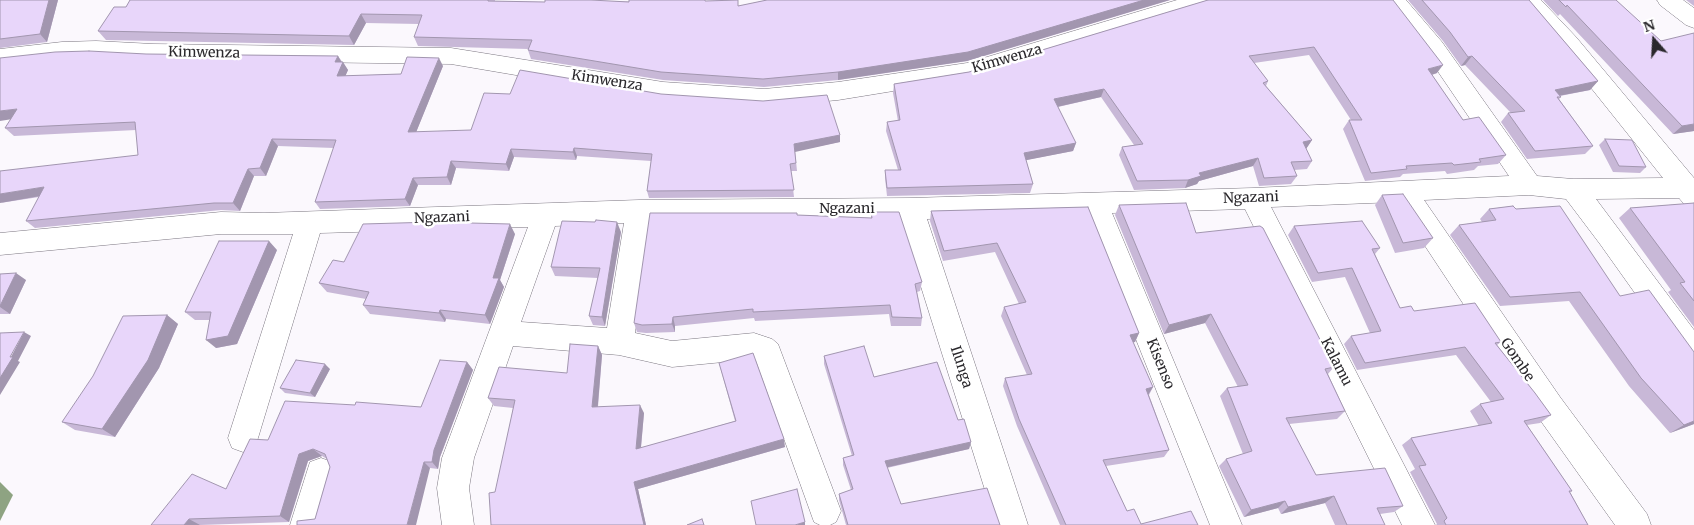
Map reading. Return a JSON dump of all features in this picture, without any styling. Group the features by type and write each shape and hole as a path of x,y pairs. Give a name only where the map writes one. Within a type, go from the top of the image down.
{"street":[{"name":"Kimwenza","path":"0,57 62,50 96,49 153,52 451,56 663,91 764,98 838,91 967,71 1202,0"},
{"path":"1394,0 1434,48 1529,185"},
{"path":"1528,0 1568,43 1691,192"},
{"path":"1668,0 1694,20"},
{"name":"Ngazani","path":"0,244 221,223 264,224 639,210 910,209 1252,198 1529,185 1572,189 1691,192"},
{"path":"1572,189 1610,236 1694,353"},
{"name":"Gombe","path":"1404,192 1549,407 1635,525"},
{"name":"Kalamu","path":"1252,198 1419,525"},
{"name":"Kisenso","path":"1095,203 1226,525"},
{"name":"Ilunga","path":"910,209 1012,525"},
{"path":"619,342 639,210"},
{"path":"458,525 453,488 456,466 546,214"},
{"path":"243,438 310,222"},
{"path":"504,333 619,342 672,354 754,346 762,348 768,353 825,511"},
{"path":"306,525 321,473"}],"shaded area":[{"path":"0,482 13,495 0,521"}],"building":[{"path":"0,0 49,0 40,34 0,39"},
{"path":"130,0 488,0 545,2 545,0 591,0 629,2 629,0 738,0 738,6 767,0 1144,0 968,52 838,72 763,79 661,72 528,50 532,40 414,37 422,15 361,14 349,36 98,31 114,7 126,7"},
{"path":"1208,0 1393,0 1443,65 1428,69 1463,120 1479,117 1506,155 1479,159 1481,162 1454,165 1452,163 1406,166 1407,169 1371,173 1349,120 1362,120 1314,47 1249,56 1268,81 1263,83 1312,140 1303,142 1312,161 1291,162 1297,176 1264,178 1258,158 1199,173 1201,176 1188,180 1137,181 1122,147 1143,144 1104,89 1054,99 1076,143 1024,153 1033,184 887,188 885,170 901,170 887,122 900,120 894,84 969,72"},
{"path":"1422,0 1529,0 1598,81 1555,90 1561,97 1557,97 1593,146 1535,151 1508,113 1525,111 1472,56 1468,57 1450,32"},
{"path":"1559,0 1616,0 1661,41 1694,33 1694,124 1682,126 1567,5 1566,7"},
{"path":"89,51 146,54 338,56 335,62 343,62 337,76 401,74 407,57 439,58 408,132 471,130 484,93 510,94 520,70 661,94 763,101 827,95 840,135 794,144 796,163 790,164 794,190 647,191 652,154 574,148 573,152 511,149 506,164 451,161 447,177 413,178 405,199 315,202 336,140 272,139 260,168 248,169 233,203 214,203 26,221 44,187 0,194 0,171 138,155 135,122 5,128 17,109 0,111 0,58 55,52"},
{"path":"1605,139 1632,140 1646,167 1619,166"},
{"path":"1403,194 1433,238 1403,243 1382,195"},
{"path":"1186,203 1196,233 1260,226 1263,228 1334,367 1325,369 1345,411 1286,418 1316,475 1385,468 1403,506 1377,508 1385,525 1347,525 1334,496 1288,507 1285,501 1251,510 1226,459 1252,451 1227,388 1248,385 1211,314 1169,325 1119,205"},
{"path":"1694,203 1694,301 1680,283 1685,282 1630,208"},
{"path":"1513,206 1516,209 1560,206 1620,296 1649,290 1694,352 1694,421 1684,425 1641,378 1580,292 1510,297 1459,225 1496,220 1489,209"},
{"path":"1088,207 1139,333 1130,335 1153,387 1146,389 1169,450 1103,460 1127,511 1134,509 1141,524 1191,511 1198,525 1066,525 1019,419 1005,378 1032,374 1004,307 1026,302 997,243 944,251 931,211"},
{"path":"871,212 899,212 922,282 915,284 922,318 892,317 890,305 753,312 753,309 673,317 672,324 642,325 634,323 650,213 797,213 797,215 872,218"},
{"path":"596,220 617,222 602,317 589,316 600,268 551,267 562,221 595,222"},
{"path":"470,221 470,223 510,224 493,278 499,278 485,315 440,310 439,313 363,305 369,292 319,283 333,260 344,262 363,224"},
{"path":"1362,221 1380,248 1372,249 1400,308 1411,306 1414,311 1475,303 1501,342 1495,343 1551,415 1524,421 1572,491 1569,491 1588,525 1446,525 1444,521 1447,518 1419,466 1426,465 1411,438 1492,423 1480,404 1504,399 1465,347 1365,363 1351,336 1381,331 1352,268 1318,273 1294,226"},
{"path":"219,241 269,241 228,336 206,340 211,312 185,312"},
{"path":"16,273 0,306 0,274"},
{"path":"167,315 148,360 102,429 62,422 93,376 123,316"},
{"path":"24,332 10,357 13,357 0,378 0,333"},
{"path":"570,344 598,346 592,407 640,405 636,449 736,421 719,363 753,353 784,439 634,482 644,525 491,525 489,493 495,492 515,400 488,398 499,367 567,373"},
{"path":"864,346 874,377 937,362 958,420 964,419 971,442 885,461 901,504 987,488 1000,525 848,525 839,494 853,489 843,458 854,455 824,356"},
{"path":"296,360 325,364 310,393 280,388"},
{"path":"440,360 467,362 434,450 432,462 424,462 407,525 297,525 297,521 315,519 330,467 325,454 313,449 299,454 280,516 189,519 184,525 151,525 192,474 226,489 250,439 268,440 285,401 355,405 356,402 421,407"},
{"path":"797,489 805,522 795,525 756,525 751,501"},
{"path":"702,519 704,525 687,525"}]}
